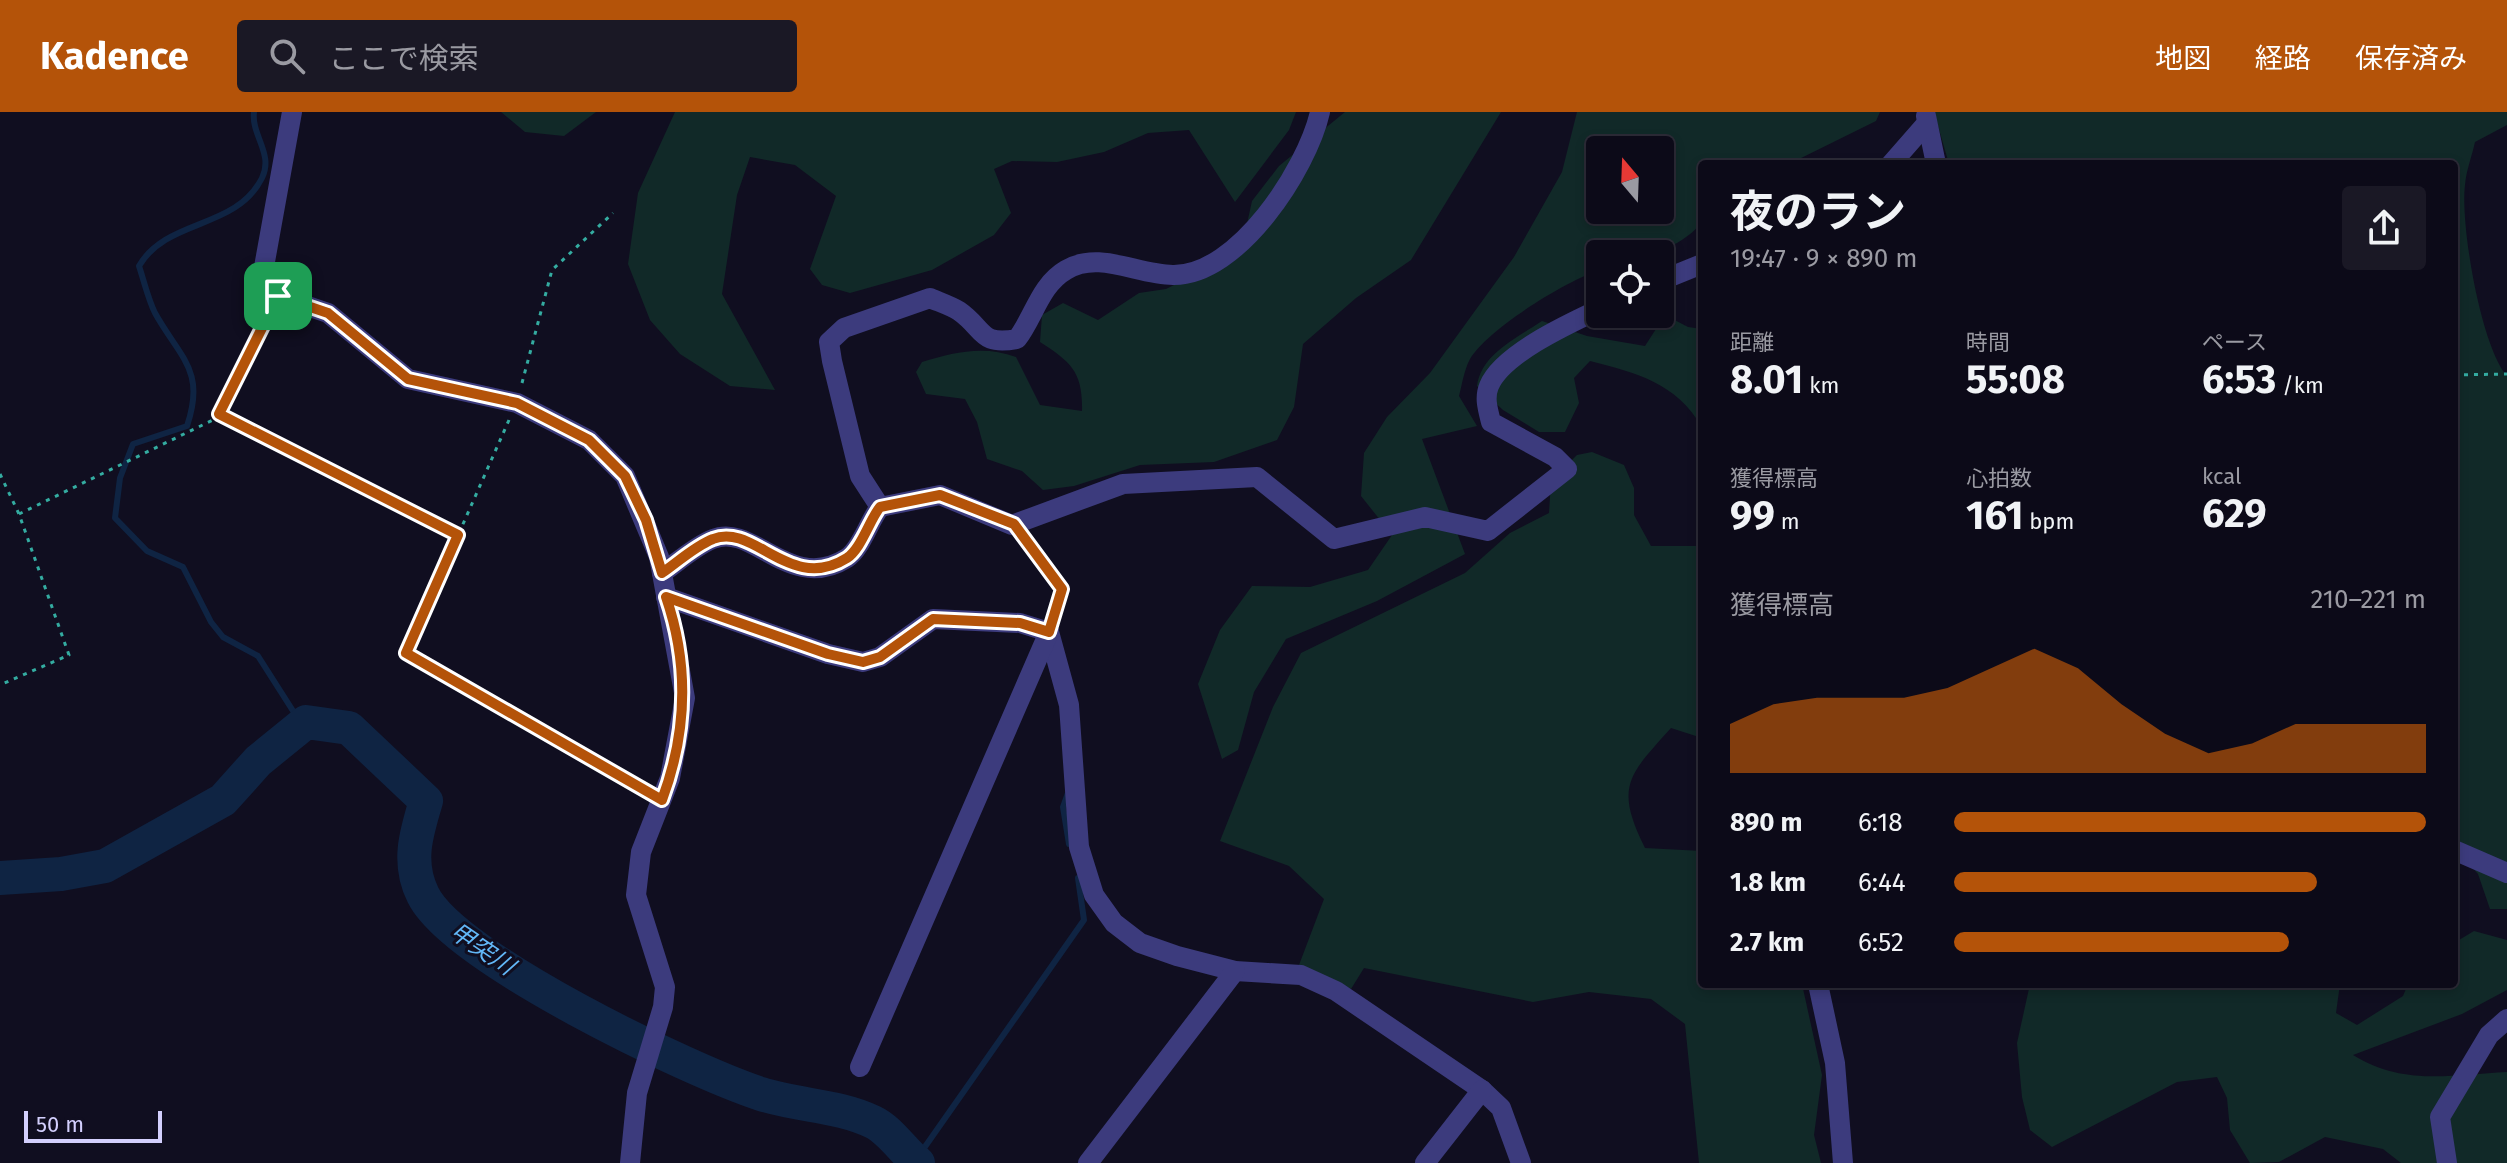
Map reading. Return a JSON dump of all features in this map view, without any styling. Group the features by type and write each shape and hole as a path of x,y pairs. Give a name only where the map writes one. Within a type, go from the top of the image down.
{"street":[{"path":"292,112 264,267 278,296 328,313 408,379 517,403 589,440 625,476 646,520 662,573 685,698 670,778 641,852 636,881 636,895 665,987 657,1027 637,1093 630,1163"},
{"path":"880,507 860,476 832,361 829,342 844,328 930,298 960,312 980,334 997,343 1017,339 1044,290 1066,269 1102,261 1149,274 1177,275 1203,270 1256,224 1290,183 1307,154 1320,112"},
{"path":"1894,160 1926,118"},
{"path":"1926,118 1935,160"},
{"path":"1674,275 1698,266"},
{"path":"662,573 715,537 747,541 782,562 806,568 828,566 850,557 880,507 940,495 1014,524 1123,484 1257,477 1334,539 1425,517 1488,531 1567,469 1555,457 1491,422 1486,400 1489,384 1506,364 1586,316"},
{"path":"666,597 828,654 863,662 880,657 933,619 1020,623 1049,632"},
{"path":"1049,632 1069,705 1079,847 1094,895 1114,923 1140,943 1235,971 1301,975 1336,991 1482,1090 1501,1108 1521,1163"},
{"path":"860,1067 1049,632"},
{"path":"2458,852 2507,873"},
{"path":"1088,1163 1235,971"},
{"path":"1819,988 1835,1063 1843,1163"},
{"path":"2447,1163 2440,1117 2489,1035 2507,1019"},
{"path":"1425,1163 1482,1090"}],"path":[{"path":"613,213 552,270 517,403 406,653 662,800"},
{"path":"19,514 219,414 278,296"},
{"path":"2458,375 2507,374"},
{"path":"219,414 458,535"},
{"path":"0,474 19,514 69,655 0,685"},
{"path":"1014,524 1062,589 1049,632"}],"green space":[{"path":"501,112 596,112 564,136 525,132"},
{"path":"675,112 1296,112 1289,130 1235,202 1189,130 1148,133 1104,152 1057,162 1012,161 994,169 1011,213 994,235 932,270 850,293 822,285 810,269 836,196 795,165 750,157 737,195 722,294 775,390 730,386 680,354 650,320 628,264 638,193"},
{"path":"1345,112 1501,112 1411,260 1356,298 1303,344 1294,407 1277,440 1214,462 1140,465 1074,486 1043,490 1022,471 987,459 977,422 965,399 926,394 916,372 922,362 957,353 992,351 1016,357 1040,405 1082,411 1080,387 1073,369 1040,342 1042,315 1063,303 1098,320 1139,293 1166,289 1194,275 1243,242 1252,201 1279,166"},
{"path":"1577,112 1880,112 1876,121 1797,160 1698,160 1698,227 1674,244 1674,240 1586,240 1586,275 1510,320 1470,359 1459,396 1477,426 1422,439 1465,554 1377,601 1286,639 1254,692 1238,750 1222,759 1198,684 1220,630 1252,586 1310,587 1368,570 1392,535 1361,496 1364,453 1387,417 1430,373 1514,257 1562,172"},
{"path":"1934,112 2507,112 2507,125 2475,142 2464,203 2469,255 2481,313 2498,361 2507,376 2507,909 2490,909 2478,874 2458,848 2458,160 1948,160"},
{"path":"1674,320 1698,328 1698,421 1680,400 1654,382 1590,361 1574,378 1579,403 1565,432 1539,432 1503,410 1477,386 1485,365 1493,356 1542,321 1587,336 1645,346 1657,328 1674,328"},
{"path":"1592,452 1624,465 1634,488 1634,515 1651,546 1698,546 1698,737 1671,728 1636,770 1629,795 1630,810 1645,848 1698,851 1698,988 1803,988 1822,1075 1814,1135 1821,1163 1699,1163 1685,1024 1651,999 1589,992 1533,1002 1364,968 1351,989 1299,965 1324,899 1289,866 1220,841 1273,707 1301,653 1465,573 1510,533 1549,513 1551,481 1577,455"},
{"path":"2474,931 2507,940 2507,990 2462,1014 2353,1055 2372,1065 2409,1075 2507,1072 2507,1163 2401,1163 2383,1149 2325,1137 2279,1162 2250,1163 2230,1130 2227,1098 2217,1077 2177,1082 2052,1147 2030,1130 2022,1097 2017,1043 2029,988 2339,988 2336,1013 2357,1025 2403,996 2406,988 2458,988 2458,941"}],"waterway":[{"path":"254,112 265,169 250,195 219,216 166,239 139,266 155,313 188,365 194,391 187,426 133,444 120,478 115,518 147,551 183,567 211,622 223,637 258,656 302,725"},
{"name":"甲突川","path":"0,878 61,874 105,866 223,800 258,761 306,722 349,728 426,801 415,848 418,883 423,895 444,921 479,949 577,1010 683,1062 761,1094 846,1112 873,1122 918,1163"},
{"path":"1068,793 1063,807 1069,844"},
{"path":"915,1161 1084,920 1078,878"}],"route":[{"path":"278,296 328,313 408,379 517,403 589,440 625,476 646,520 662,573 715,537 747,541 782,562 806,568 828,566 850,557 880,507 940,495 1014,524 1062,589 1049,632 1020,623 983,624 933,619 880,657 863,662 828,654 666,597 681,661 685,698 670,778 662,800 406,653 458,535 219,414 278,296"}]}
